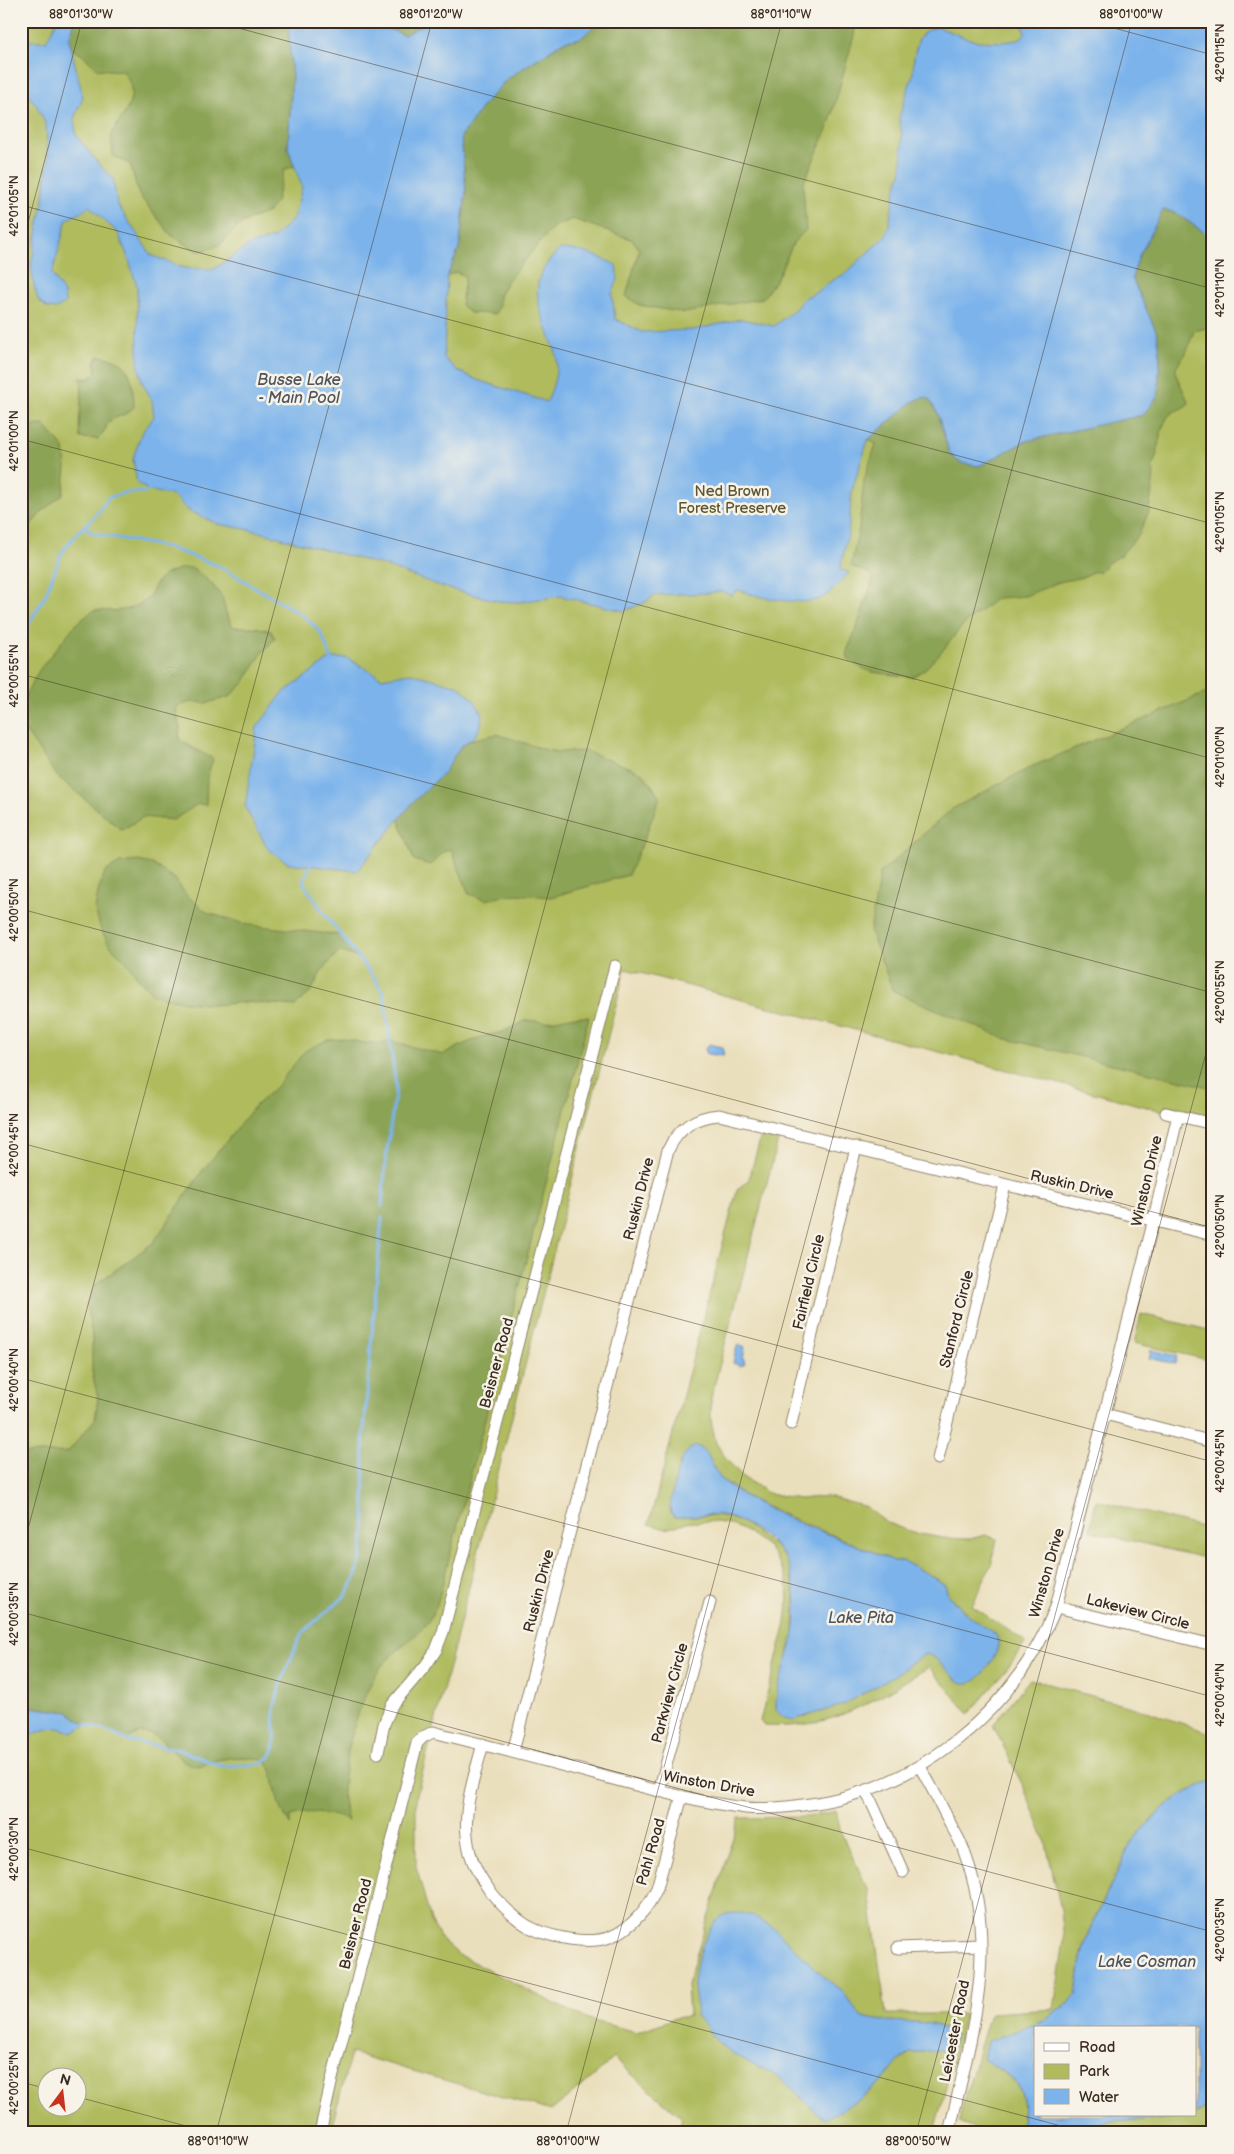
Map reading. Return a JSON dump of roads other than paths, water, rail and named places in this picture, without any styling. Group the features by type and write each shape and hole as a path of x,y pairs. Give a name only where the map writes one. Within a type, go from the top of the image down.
{"street":[{"name":"Beisner Road","path":"378,1753 384,1724 392,1705 426,1665 436,1650 443,1632 615,966"},
{"path":"1166,1113 1213,1124"},
{"name":"Ruskin Drive","path":"513,1752 668,1150 676,1134 705,1116 719,1115 1213,1235"},
{"name":"Winston Drive","path":"434,1732 659,1791 748,1808 773,1808 824,1802 865,1791 920,1767 964,1735 988,1712 1036,1650 1056,1607 1154,1220 1178,1116"},
{"name":"Fairfield Circle","path":"790,1424 856,1147"},
{"name":"Stanford Circle","path":"938,1459 1005,1185"},
{"path":"1105,1414 1213,1442"},
{"name":"Parkview Circle","path":"659,1791 710,1602"},
{"name":"Lakeview Circle","path":"1056,1607 1213,1645"},
{"name":"Beisner Road","path":"320,2133 417,1743 423,1737 434,1732"},
{"name":"Pahl Road","path":"483,1744 466,1809 466,1831 471,1855 482,1878 496,1898 520,1922 542,1932 568,1938 591,1940 610,1937 629,1925 652,1900 657,1888 682,1796"},
{"name":"Leicester Road","path":"920,1767 965,1854 978,1904 981,1945 979,1997 949,2133"},
{"path":"865,1791 903,1872"},
{"path":"898,1948 981,1945"}],"water":[{"name":"Busse Lake - Main Pool","path":"57,21 75,21 69,39 83,97 74,118 76,135 101,167 113,178 117,204 151,255 184,268 214,269 251,244 274,238 294,218 302,187 288,148 292,78 288,21 381,21 384,27 404,35 429,21 600,21 581,38 564,41 508,78 484,104 461,137 466,191 459,249 447,276 444,358 458,371 477,380 547,402 555,378 557,359 540,308 538,288 539,278 544,269 550,259 560,249 589,254 616,265 618,279 612,294 615,319 642,332 693,330 741,319 774,326 794,310 804,298 845,274 885,236 902,170 902,136 899,118 913,74 914,56 919,38 927,30 937,27 975,41 1002,42 1019,40 1025,33 1022,21 1213,21 1213,238 1174,212 1163,210 1139,256 1132,278 1157,333 1160,352 1158,396 1143,415 1026,441 979,466 965,464 956,460 949,452 937,412 929,399 924,397 912,402 868,440 852,490 848,534 840,570 849,572 824,597 802,602 757,596 739,590 735,591 732,596 721,591 654,595 646,602 624,611 560,596 520,602 498,601 446,588 382,565 256,531 218,524 189,511 174,496 148,490 137,483 133,459 141,434 154,417 152,400 142,382 138,362 137,286 118,233 89,206 81,213 67,219 52,274 64,293 65,304 56,309 47,308 38,300 34,286 31,265 44,197 48,157 46,125 37,106 21,86 21,41 46,41"},
{"path":"331,658 347,658 382,678 410,673 459,686 474,700 483,714 480,728 475,736 460,747 443,774 414,801 357,871 288,863 268,849 245,807 257,727 283,693"},
{"path":"709,1044 722,1047 724,1056 707,1054 705,1049"},
{"path":"737,1346 744,1346 745,1349 743,1358 745,1363 741,1366 733,1363"},
{"path":"1151,1350 1177,1356 1175,1364 1149,1358"},
{"name":"Lake Pita","path":"697,1446 705,1451 716,1472 724,1482 736,1491 798,1522 894,1561 903,1561 945,1585 948,1595 961,1609 997,1636 998,1646 991,1662 980,1676 971,1683 963,1683 955,1678 934,1657 925,1654 886,1681 843,1705 793,1720 784,1718 776,1710 776,1700 792,1643 795,1625 796,1606 790,1570 776,1546 758,1532 739,1521 720,1515 675,1517 671,1513 670,1507 673,1491 681,1462 691,1448"},
{"path":"21,1706 68,1712 86,1725 72,1733 59,1728 52,1728 21,1742"},
{"name":"Lake Cosman","path":"1213,1780 1213,2106 1196,2113 1196,2026 1034,2026 1034,2116 1177,2116 1159,2119 1109,2121 1054,2133 1019,2133 1024,2106 1019,2087 1005,2073 983,2059 987,2041 1041,2022 1070,2002 1076,1994 1081,1959 1087,1936 1132,1841 1164,1807 1185,1793"},
{"path":"741,1913 754,1916 774,1928 823,1976 842,1991 861,2016 885,2021 921,2022 944,2028 955,2035 951,2049 910,2053 901,2059 879,2084 860,2099 825,2120 780,2079 726,2049 717,2041 701,2020 695,2016 694,1988 696,1968 702,1946 719,1918 726,1914"}],"waterway":[{"path":"21,638 45,596 62,552 79,531 98,513 108,498 124,493 148,490"},
{"path":"85,525 88,530 96,534 167,547 219,566 304,616 321,633 331,658"},
{"path":"310,866 303,882 384,994 396,1087 386,1157 382,1206"},
{"path":"86,1725 103,1729 126,1740 177,1749 221,1766 261,1764 272,1753 275,1747 274,1712 276,1700 296,1645 305,1631 345,1595 351,1587 360,1562 365,1512 364,1429 382,1217"}],"park label":[{"name":"Ned Brown Forest Preserve","path":"732,500"}]}
